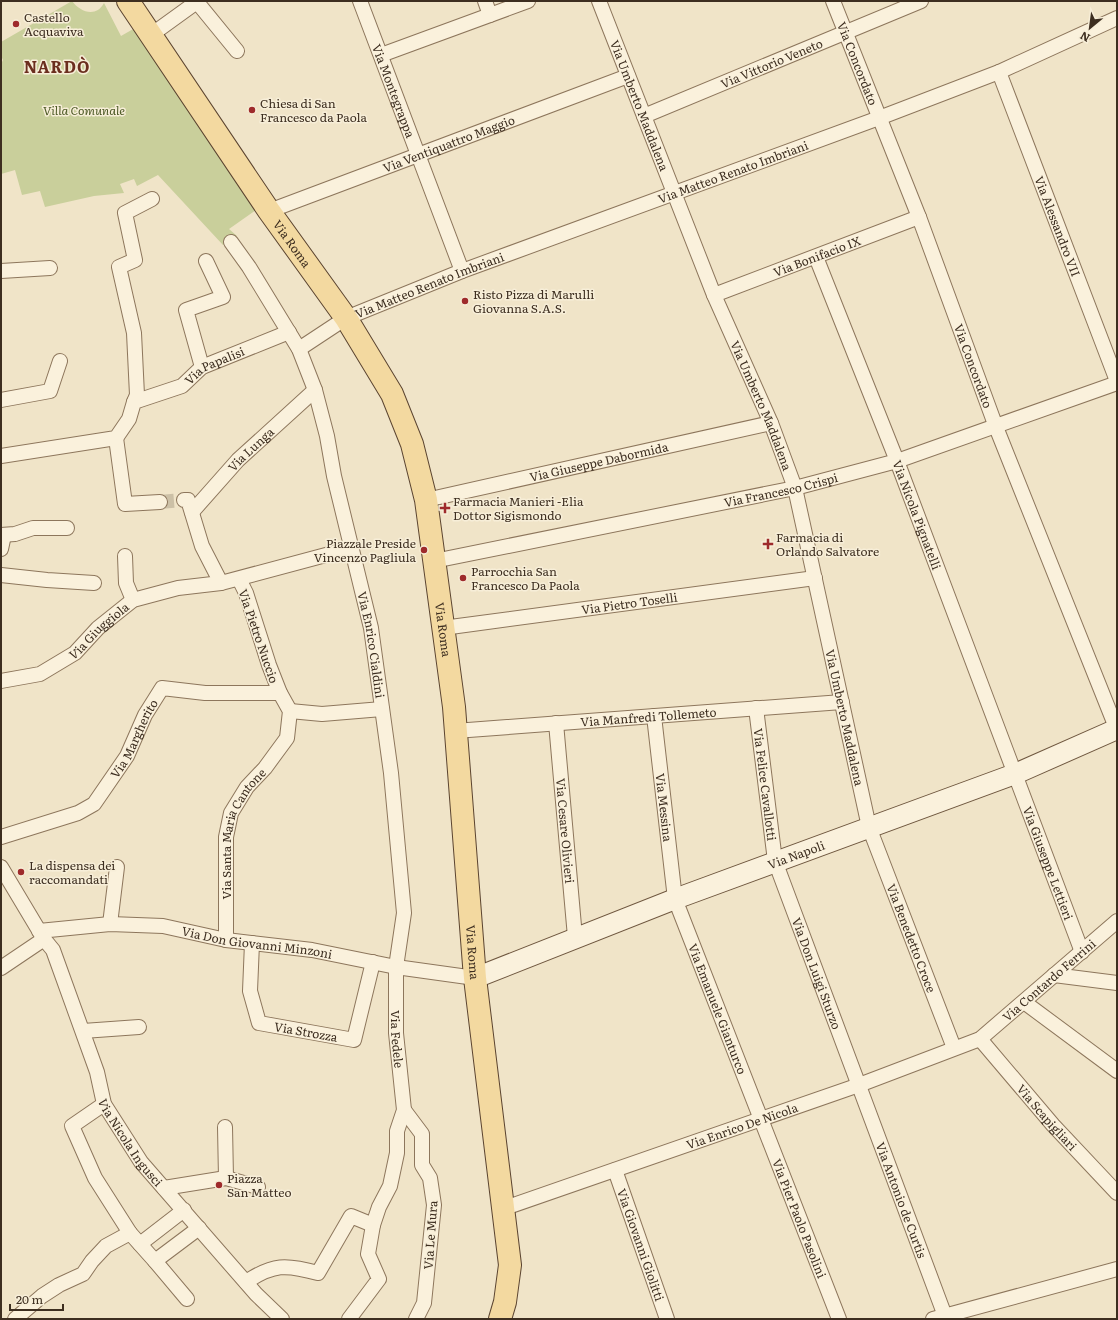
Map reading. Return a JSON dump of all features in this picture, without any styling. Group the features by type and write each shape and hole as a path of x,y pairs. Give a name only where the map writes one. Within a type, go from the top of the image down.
{"main road":[{"name":"Via Roma","path":"128,1 269,211 346,318 392,394 412,444 426,500"},
{"path":"426,500 434,561"},
{"name":"Via Roma","path":"434,561 454,707 475,978 510,1265 505,1302 500,1319"},
{"name":"Via Napoli","path":"475,978 675,898 1015,774 1117,729"}],"street":[{"path":"151,34 198,1 237,51"},
{"name":"Via Montegrappa","path":"360,1 462,271"},
{"path":"485,1 490,15"},
{"path":"381,55 528,1"},
{"name":"Via Umberto Maddalena","path":"599,1 714,295 771,423 796,488 869,827"},
{"name":"Via Concordato","path":"833,1 844,33 919,218 996,427 1117,729"},
{"name":"Via Vittorio Veneto","path":"644,116 921,1"},
{"name":"Via Matteo Renato Imbriani","path":"299,348 346,318 462,271 879,118 999,72 1117,18"},
{"name":"Via Alessandro VII","path":"999,72 1117,382"},
{"name":"Via Ventiquattro Maggio","path":"269,211 628,76"},
{"path":"152,199 125,213 135,260 120,267 134,333 137,395 129,419 116,438 126,504 160,502"},
{"name":"Via Bonifacio IX","path":"714,295 919,218"},
{"name":"Via Enrico Cialdini","path":"231,242 249,267 299,348 315,390 371,628 391,773 404,913 396,967"},
{"name":"Via Nicola Pignatelli","path":"816,257 897,461 1015,774"},
{"path":"202,367 186,310 223,297 206,260"},
{"path":"1,271 50,268"},
{"name":"Via Papalisi","path":"134,402 182,386 202,367 289,332"},
{"path":"1,400 50,391 60,361"},
{"name":"Via Francesco Crispi","path":"434,561 796,488 897,461 996,427 1117,382"},
{"name":"Via Lunga","path":"192,512 238,460 315,390"},
{"name":"Via Giuseppe Dabormida","path":"426,500 771,423"},
{"path":"1,456 116,438"},
{"path":"184,500 188,500 202,546 221,583"},
{"path":"1,548 2,535 15,534 33,528 67,528"},
{"name":"Via Giuggiola","path":"1,681 40,674 75,654 98,628 133,600 178,588 221,583 352,548"},
{"path":"125,556 126,583 133,600"},
{"path":"1,575 94,583"},
{"name":"Via Pietro Nuccio","path":"239,578 246,593 280,693 290,711"},
{"name":"Via Pietro Toselli","path":"443,628 815,578"},
{"name":"Via Margherito","path":"1,837 78,813 94,804 127,756 145,715 162,688 205,693 280,693"},
{"name":"Via Manfredi Tollemeto","path":"455,731 842,702"},
{"name":"Via Felice Cavallotti","path":"756,708 775,861"},
{"path":"290,711 322,714 382,709"},
{"name":"Via Santa Maria Cantone","path":"226,940 226,837 231,812 247,787 265,768 286,738 290,711"},
{"name":"Via Messina","path":"654,716 675,898"},
{"name":"Via Cesare Olivieri","path":"556,723 576,937"},
{"name":"Via Giuseppe Lettieri","path":"1015,774 1082,952"},
{"name":"Via Benedetto Croce","path":"869,827 954,1048"},
{"name":"Via Don Luigi Sturzo","path":"775,861 858,1085"},
{"path":"110,924 117,868"},
{"name":"Via Nicola Ingusci","path":"2,869 41,935 53,950 97,1072 104,1104 141,1162 246,1282 282,1319"},
{"name":"Via Emanuele Gianturco","path":"675,898 760,1118"},
{"name":"Via Contardo Ferrini","path":"980,1039 1117,921"},
{"name":"Via Don Giovanni Minzoni","path":"41,935 110,924 163,926 226,940 312,950 396,967 475,978"},
{"path":"1,968 41,935"},
{"name":"Via Strozza","path":"252,943 250,991 259,1022 354,1040 373,962"},
{"name":"Via Fedele","path":"396,967 396,1033 404,1110"},
{"path":"1054,975 1117,983"},
{"path":"1024,1002 1117,1071"},
{"path":"83,1031 139,1027"},
{"name":"Via Enrico De Nicola","path":"502,1209 858,1085 980,1039"},
{"name":"Via Scapigliari","path":"980,1039 1053,1125 1117,1193"},
{"name":"Via Antonio de Curtis","path":"858,1085 939,1317"},
{"path":"104,1104 72,1126 95,1178 130,1234 187,1299"},
{"path":"349,1319 379,1280 368,1254 373,1225 379,1207 390,1186 397,1153 397,1131 404,1110"},
{"name":"Via Le Mura","path":"404,1110 422,1134 422,1165 430,1178 434,1205 424,1303 416,1319"},
{"name":"Via Pier Paolo Pasolini","path":"760,1118 839,1319"},
{"path":"225,1127 226,1178"},
{"name":"Via Giovanni Giolitti","path":"615,1170 667,1319"},
{"path":"164,1188 226,1178 258,1187"},
{"path":"140,1244 184,1210"},
{"path":"246,1282 263,1271 277,1267 298,1268 318,1274 351,1216 373,1225"},
{"path":"155,1261 199,1228"},
{"path":"15,1319 42,1296 59,1285 83,1274 92,1261 106,1246 130,1234"},
{"path":"939,1317 983,1307 1117,1269"},
{"path":"975,1319 983,1307"}],"green space":[{"name":"Villa Comunale","path":"72,1 79,8 88,12 97,11 104,3 121,36 135,28 256,210 229,229 237,236 223,245 158,175 137,186 134,179 120,184 124,193 94,196 45,207 40,191 22,195 15,170 1,174 1,64 3,60 1,56 1,42"}],"tunnel":[{"path":"160,502 184,500"}],"place":[{"name":"Castello Acquaviva","path":"16,24"},
{"name":"Chiesa di San Francesco da Paola","path":"252,110"},
{"name":"Risto Pizza di Marulli Giovanna S.A.S.","path":"465,301"},
{"name":"Farmacia Manieri -Elia Dottor Sigismondo","path":"445,508"},
{"name":"Farmacia di Orlando Salvatore","path":"768,544"},
{"name":"Piazzale Preside Vincenzo Pagliula","path":"424,550"},
{"name":"Parrocchia San Francesco Da Paola","path":"463,578"},
{"name":"La dispensa dei raccomandati","path":"21,872"},
{"name":"Piazza San Matteo","path":"219,1185"}],"district":[{"name":"NARDÒ","path":"57,66"}]}
